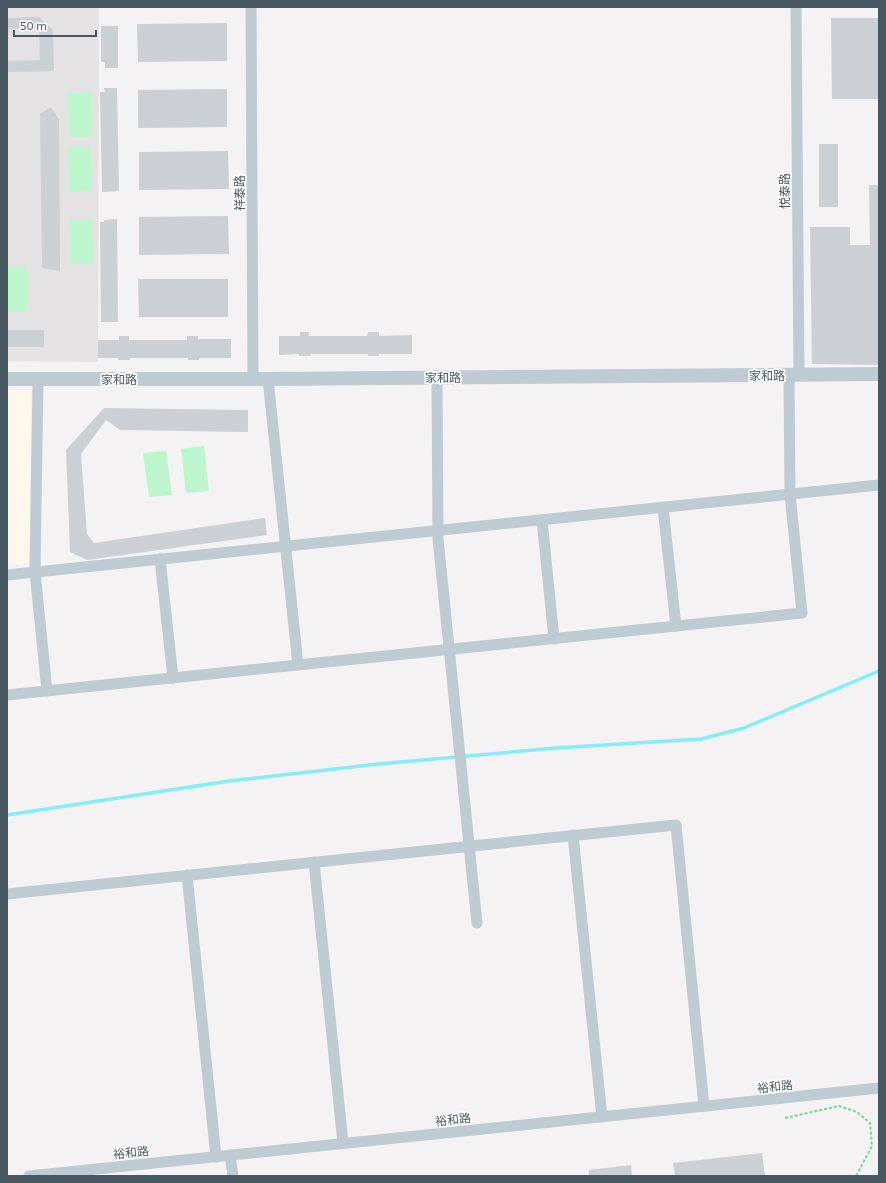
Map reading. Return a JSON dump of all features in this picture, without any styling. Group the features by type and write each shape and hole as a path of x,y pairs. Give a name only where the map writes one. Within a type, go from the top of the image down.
{"street":[{"name":"祥泰路","path":"251,7 253,379"},
{"name":"悦泰路","path":"676,626 802,613 790,494 794,374 796,7"},
{"name":"家和路","path":"7,378 268,379 879,374"},
{"path":"437,377 438,531 477,923"},
{"path":"38,379 35,572 47,691"},
{"path":"268,379 298,666"},
{"path":"7,575 879,485"},
{"path":"7,696 676,626 663,508"},
{"path":"542,520 554,639"},
{"path":"160,559 173,678"},
{"path":"7,894 676,825 704,1106"},
{"path":"573,835 602,1117"},
{"path":"314,862 343,1144"},
{"path":"187,875 216,1157"},
{"name":"裕和路","path":"29,1176 879,1088"},
{"path":"230,1155 232,1176"}],"path":[{"path":"785,1118 839,1106 857,1112 870,1123 872,1146 856,1176"}],"shaded area":[{"path":"7,7 99,7 98,362 7,361"},
{"path":"31,390 29,563 7,565 7,391"}],"green space":[{"path":"91,92 92,137 69,137 68,93"},
{"path":"68,147 91,147 92,191 69,192"},
{"path":"69,220 92,220 93,264 70,264"},
{"path":"7,267 27,267 27,311 7,312"},
{"path":"204,446 209,491 186,493 181,449"},
{"path":"166,451 172,495 149,497 143,453"}],"building":[{"path":"39,17 53,30 54,71 7,72 7,61 40,60 39,28 7,29 7,18"},
{"path":"831,18 879,18 879,99 832,99"},
{"path":"227,23 227,61 138,62 137,24"},
{"path":"101,26 118,26 118,68 105,68 105,62 101,62"},
{"path":"104,88 117,88 119,191 102,192 100,92 105,92"},
{"path":"227,89 227,127 138,128 138,90"},
{"path":"51,107 59,120 60,271 42,268 40,114"},
{"path":"819,144 838,144 838,207 819,207"},
{"path":"228,151 229,189 139,190 139,152"},
{"path":"869,185 879,185 879,365 812,364 810,227 850,227 850,245 870,245"},
{"path":"228,216 229,254 139,255 139,217"},
{"path":"117,219 118,322 101,322 100,222 104,222 104,220"},
{"path":"138,279 228,279 228,317 139,317"},
{"path":"7,330 44,330 44,347 7,347"},
{"path":"300,332 309,332 309,336 367,336 368,332 379,332 379,336 412,335 412,354 379,354 379,356 368,356 368,354 310,354 311,356 299,356 299,354 279,355 279,336 300,336"},
{"path":"119,336 129,336 129,340 187,340 187,336 198,336 198,339 231,339 231,358 199,358 199,360 188,360 188,358 130,358 130,360 118,360 118,358 98,358 98,340 119,340"},
{"path":"104,408 248,410 248,432 120,430 106,420 81,454 87,534 94,543 265,518 267,535 87,560 70,552 66,450"},
{"path":"762,1153 765,1176 675,1176 673,1163"},
{"path":"631,1165 632,1176 589,1176 589,1170"}],"waterway":[{"path":"7,815 229,781 378,764 556,748 701,739 744,728 879,671"}]}
